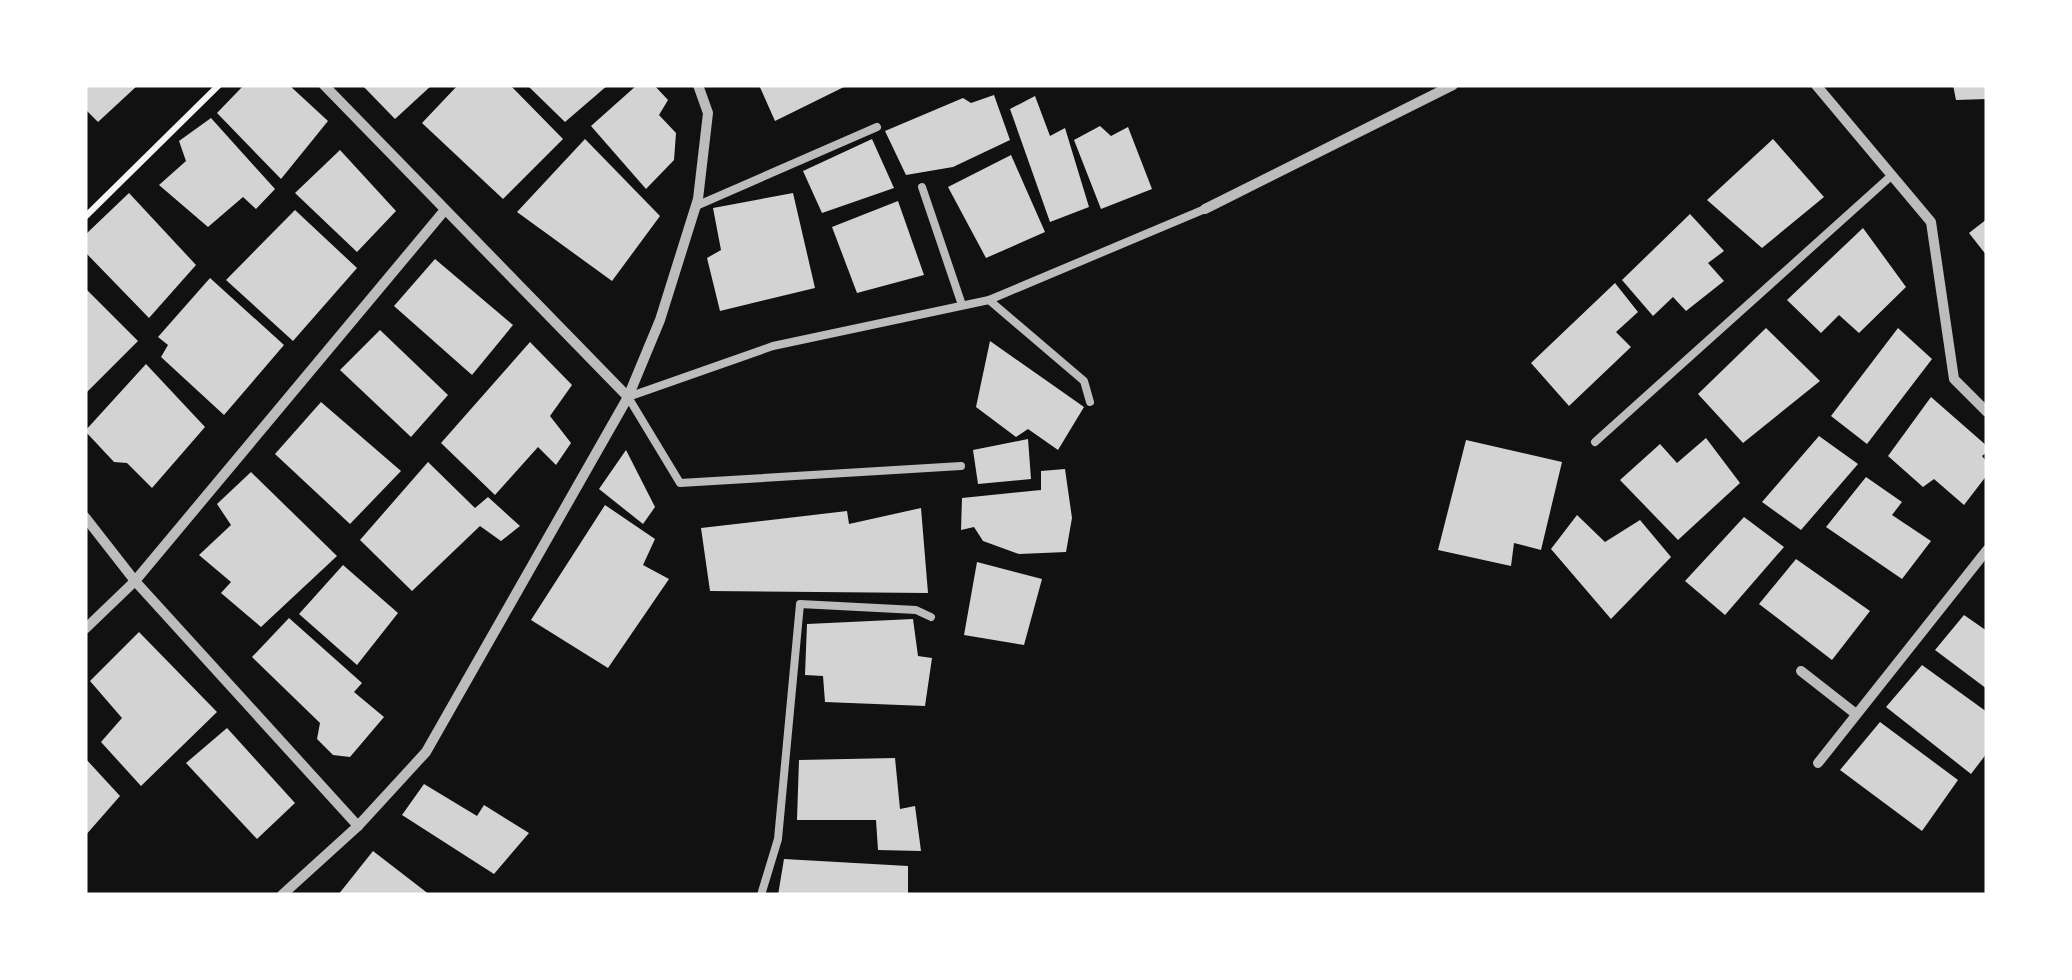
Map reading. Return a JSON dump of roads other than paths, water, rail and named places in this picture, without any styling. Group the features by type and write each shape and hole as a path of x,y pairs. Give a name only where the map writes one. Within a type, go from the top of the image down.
{"street":[{"path":"324,85 628,397"},
{"path":"282,895 358,826 426,752 628,397 660,320 696,206 708,112 698,85"},
{"path":"1205,209 1453,85"},
{"path":"1816,85 1931,222 1954,379 1987,412"},
{"path":"85,629 135,581 444,211"},
{"path":"85,517 135,581 358,826"},
{"path":"1818,763 1987,550"},
{"path":"1802,671 1856,714"}],"lane":[{"path":"696,206 877,128"},
{"path":"1594,442 1891,176"},
{"path":"922,187 962,305"},
{"path":"961,466 680,483 628,397 773,346 989,300 1205,209"},
{"path":"989,300 1084,381 1090,402"},
{"path":"760,895 778,839 800,604 916,610 931,617"}]}
